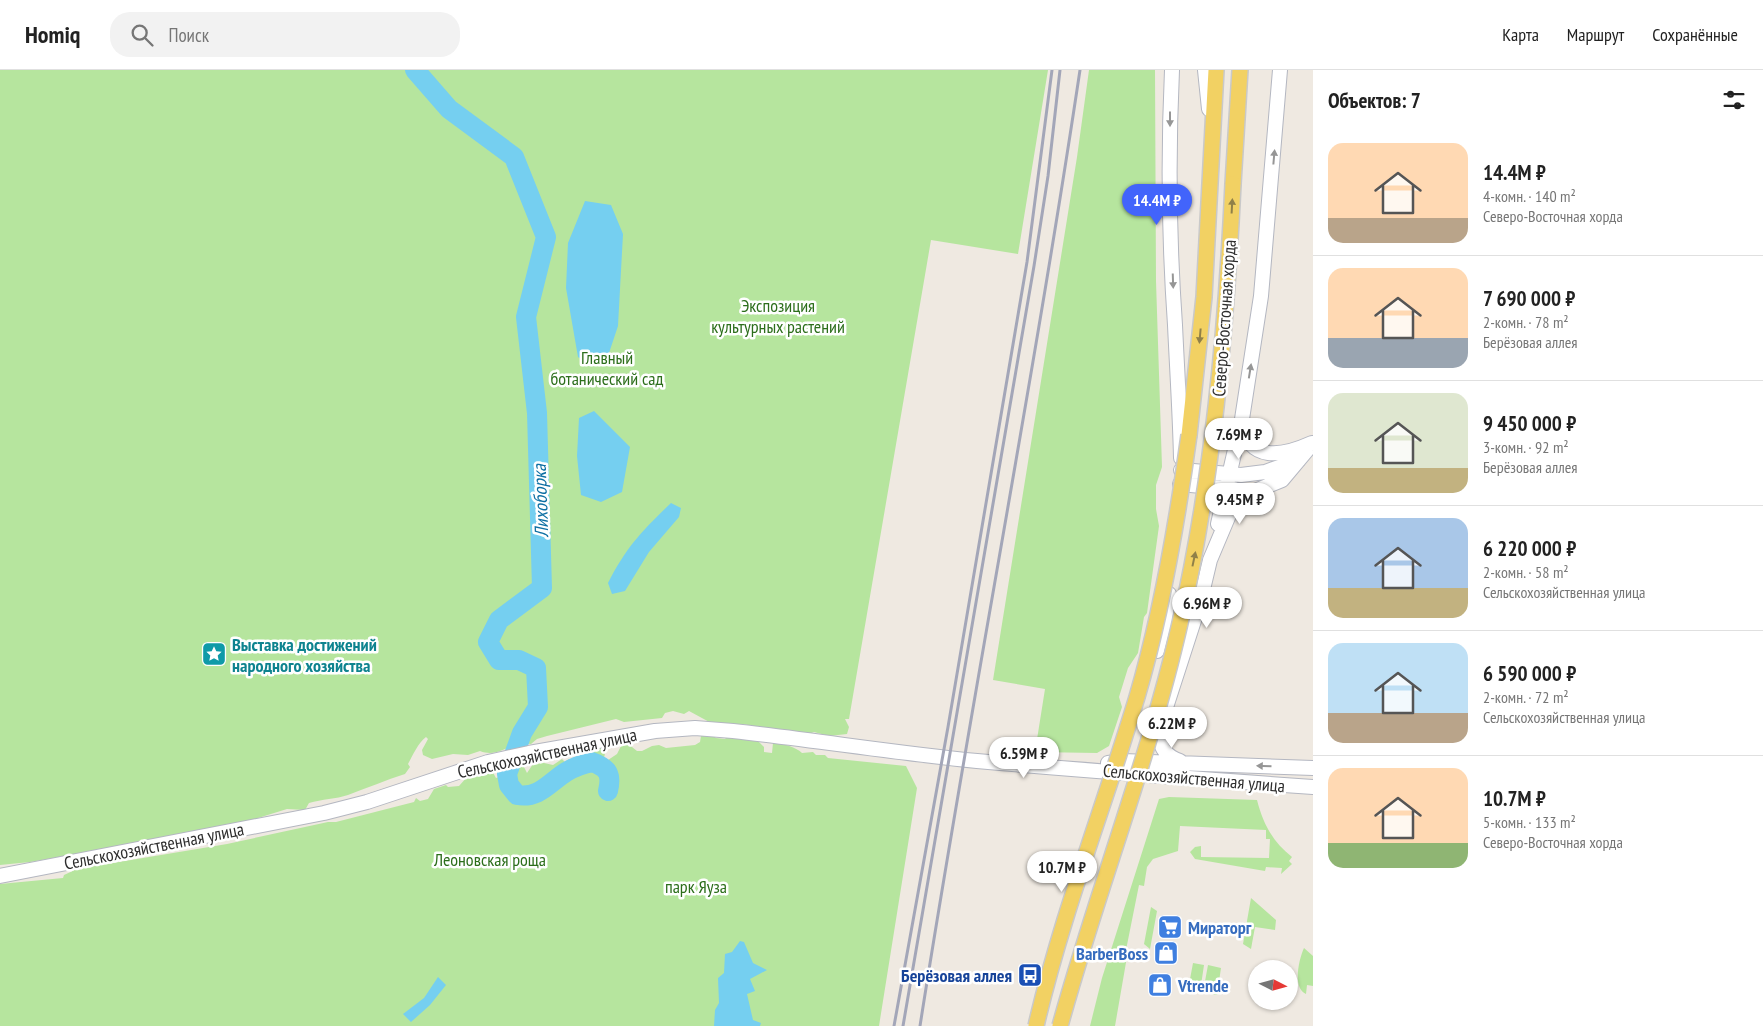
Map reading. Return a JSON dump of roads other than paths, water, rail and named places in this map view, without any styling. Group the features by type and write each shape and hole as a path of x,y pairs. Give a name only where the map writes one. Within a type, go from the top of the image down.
{"main road":[{"path":"1040,1026 1071,912 1121,766 1165,620 1176,543 1181,470 1180,381 1172,255 1172,70"},
{"path":"1205,70 1212,140"},
{"name":"Северо-Восточная хорда","path":"1036,1026 1078,876 1104,805 1137,696 1157,620 1178,517 1197,378 1216,70"},
{"name":"Северо-Восточная хорда","path":"1061,1026 1080,952 1160,702 1180,624 1202,521 1227,303 1240,70"},
{"path":"1237,112 1245,70"},
{"path":"1061,1026 1097,900 1127,811 1158,734 1200,602 1210,560 1242,419 1261,296 1280,70"},
{"path":"1242,419 1243,430 1248,440 1255,448 1266,453 1291,452 1313,443"},
{"path":"1210,560 1232,508 1250,493 1282,480 1313,443"},
{"path":"1181,470 1229,474 1265,472 1299,460"},
{"path":"1180,484 1253,489 1267,486"},
{"name":"Сельскохозяйственная улица","path":"0,876 333,810 367,802 488,762 529,753 655,731 695,728 976,760 1075,768 1121,766 1312,787"},
{"path":"1158,734 1160,744 1167,756 1179,761 1196,763"},
{"name":"Сельскохозяйственная улица","path":"1145,769 1196,763 1313,768"}],"water":[{"path":"585,201 611,205 623,234 618,326 606,362 590,365 578,357 566,288 568,243"},
{"path":"594,411 630,447 622,492 601,502 581,495 577,456 579,418"},
{"path":"671,503 681,508 679,517 649,552 625,591 612,594 608,583 622,559 643,531"},
{"path":"740,941 744,942 753,963 767,970 750,979 755,991 747,994 753,1020 761,1023 760,1026 714,1026 715,1010 719,1003 718,978 724,973 725,954 732,952"},
{"path":"438,977 446,985 430,1005 411,1022 403,1014 424,998"}],"waterway":[{"name":"Лихоборка","path":"415,70 449,109 514,157 546,237 526,317 537,413 542,588 499,620 488,642 499,660 519,660 536,668 538,707 522,733 507,774 509,785 517,795 525,796 544,789 569,770 592,762 608,772 608,791"}],"railway":[{"path":"894,1026 948,727 1027,262 1052,70"},
{"path":"903,1026 1034,266 1048,176 1060,70"},
{"path":"920,1026 959,787 1042,310 1080,70"}],"place":[{"name":"Выставка достижений народного хозяйства","path":"214,654"},
{"name":"Мираторг","path":"1170,927"},
{"name":"BarberBoss","path":"1166,953"},
{"name":"Берёзовая аллея","path":"1030,975"},
{"name":"Vtrende","path":"1160,985"}],"park label":[{"name":"Экспозиция культурных растений","path":"778,315"},
{"name":"Главный ботанический сад","path":"607,367"},
{"name":"Леоновская роща","path":"490,859"},
{"name":"парк Яуза","path":"696,886"}]}
